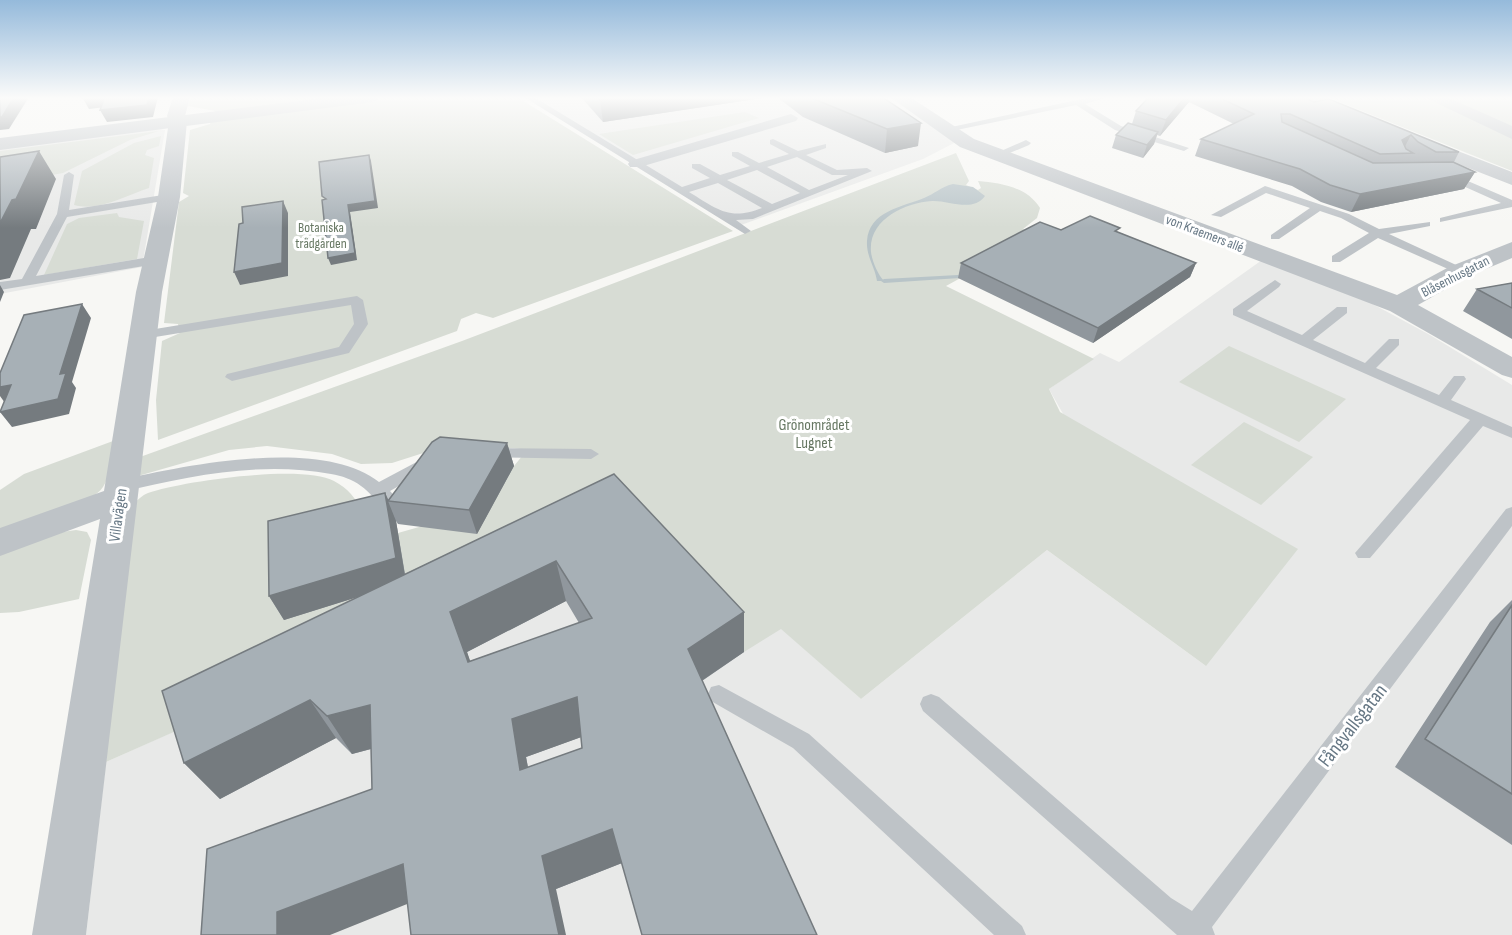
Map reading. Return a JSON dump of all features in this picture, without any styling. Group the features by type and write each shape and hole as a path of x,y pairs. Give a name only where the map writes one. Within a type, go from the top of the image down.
{"street":[{"path":"0,144 17,141"},
{"name":"Villavägen","path":"58,935 143,335 169,197 176,141"},
{"path":"636,164 715,141"},
{"name":"von Kraemers allé","path":"964,141 1399,304 1512,369"},
{"path":"1416,141 1512,179"},
{"name":"Blåsenhusgatan","path":"1399,304 1461,270 1512,249"},
{"path":"0,542 120,493"}],"lane":[{"path":"598,141 745,231"},
{"path":"1160,141 1184,148"},
{"path":"722,217 749,217 867,171 836,173 773,142"},
{"path":"997,155 1026,143"},
{"path":"681,191 823,146"},
{"path":"735,154 809,194"},
{"path":"696,166 770,208"},
{"path":"27,281 63,214 69,174"},
{"path":"1435,174 1445,174 1512,204"},
{"path":"1217,215 1265,189 1345,216 1377,233 1461,270"},
{"path":"63,214 169,197"},
{"path":"1444,220 1512,204"},
{"path":"1275,237 1317,208"},
{"path":"1336,259 1377,233 1426,224"},
{"path":"0,286 156,260"},
{"path":"1275,284 1238,312 1512,433"},
{"path":"143,335 357,300 362,324 344,350 232,377"},
{"path":"1303,341 1342,310"},
{"path":"1367,369 1394,342"},
{"path":"1442,402 1459,379"},
{"path":"1364,552 1480,419"},
{"path":"377,491 444,453"},
{"path":"476,453 591,454"},
{"path":"120,493 203,467 246,462 285,461 335,470 366,480 398,510"},
{"name":"Fångvallsgatan","path":"1196,933 1512,513"},
{"path":"719,694 801,741 1013,935"},
{"path":"931,704 1162,906 1196,933"}],"shaded area":[{"path":"61,141 163,141 142,267 0,294 0,149"},
{"path":"605,141 958,141 923,159 741,225"},
{"path":"953,184 973,187 985,196 974,204 967,205 938,201 921,202 890,215 875,231 872,241 873,259 884,281 877,281 867,246 869,231 874,223 888,212"},
{"path":"1262,260 1369,302 1430,335 1512,385 1512,935 86,935 106,762 195,722 621,514 781,628 861,699 1047,550 1206,666 1049,389 1100,353 1119,362"}],"green space":[{"path":"82,141 129,141 63,173 0,184 0,151"},
{"path":"160,141 159,146 147,150 145,155 154,158 149,188 103,205 84,207 74,205 82,171 134,143"},
{"name":"Botaniska trädgården","path":"189,141 587,141 733,231 493,318 476,313 461,319 457,331 158,440 156,400 162,341 180,333 178,324 164,323 179,202 189,196 183,193"},
{"path":"610,141 682,141 633,155"},
{"path":"1436,141 1512,141 1512,171"},
{"name":"Grönområdet Lugnet","path":"956,153 969,181 966,185 978,190 981,188 978,181 1013,187 1028,195 1040,208 1037,218 1023,229 1037,236 946,286 1094,359 1049,389 1060,412 1298,549 1206,666 1047,550 861,699 781,629 744,652 621,514 194,723 106,762 130,506 141,497 165,488 214,479 271,474 319,476 334,481 346,489 358,504 367,523 398,533 419,527 514,466 527,450 439,448 392,463 361,464 332,454 267,446 229,450 138,476 140,457 462,341"},
{"path":"117,213 119,217 144,221 137,259 44,275 67,224 79,218"},
{"path":"1229,346 1346,399 1299,442 1179,382"},
{"path":"1244,422 1313,457 1261,505 1191,465"},
{"path":"113,441 108,477 96,495 71,508 0,532 0,490 24,474"},
{"path":"76,530 87,532 91,540 79,599 19,612 0,613 0,554 62,532"}],"building":[{"path":"1133,141 1151,141 1147,145"},
{"path":"1206,141 1323,141 1373,163 1453,162 1475,172 1360,194 1330,185 1300,169"},
{"path":"1350,141 1402,141 1406,149 1413,153 1380,154"},
{"path":"1417,141 1431,141 1459,152 1436,152"},
{"path":"39,151 16,199 12,200 0,223 0,157"},
{"path":"369,155 375,201 348,205 355,253 328,258 322,200 326,199 322,196 319,162"},
{"path":"283,201 282,263 234,272 239,224 243,223 242,207"},
{"path":"1090,216 1120,228 1115,231 1196,263 1098,328 961,263 1040,222 1061,230"},
{"path":"1512,283 1512,308 1477,289"},
{"path":"82,304 60,374 66,373 58,399 0,412 11,385 0,387 0,373 24,315"},
{"path":"440,437 507,443 469,510 388,501 432,442"},
{"path":"614,474 744,612 688,649 817,935 642,935 612,829 542,856 559,935 411,935 403,864 277,912 277,935 201,935 207,849 372,789 370,705 327,716 310,700 184,763 162,691","holes":["556,561 592,618 468,662 450,612","577,697 582,748 520,770 512,719"]},
{"path":"385,493 396,558 269,596 268,521"},
{"path":"1512,605 1512,794 1425,739"}],"waterway":[{"path":"884,281 958,277"}]}
